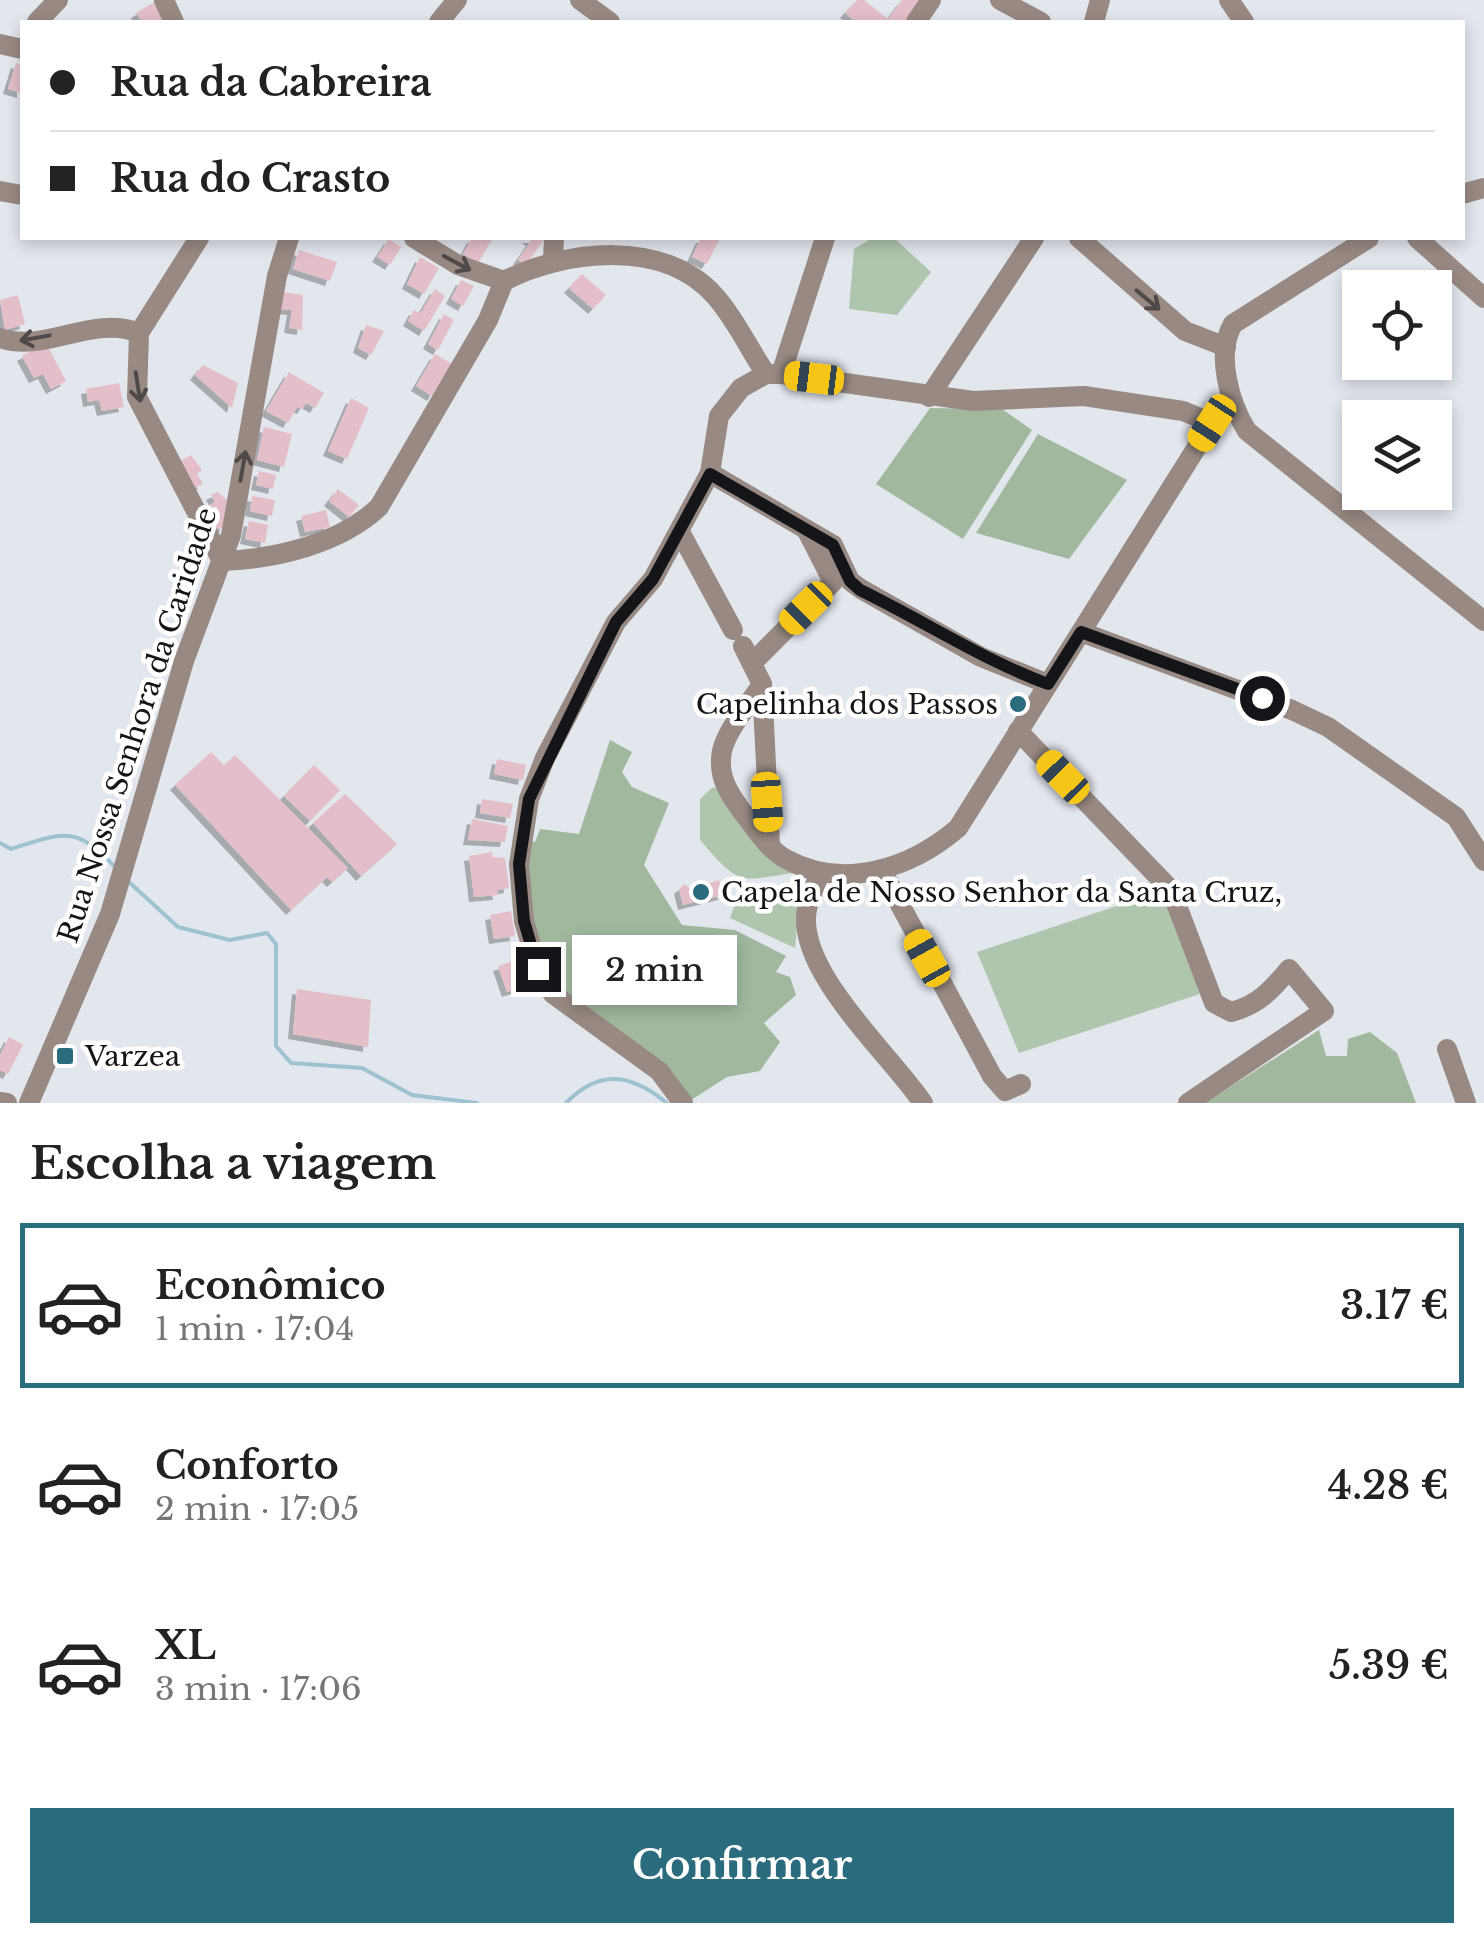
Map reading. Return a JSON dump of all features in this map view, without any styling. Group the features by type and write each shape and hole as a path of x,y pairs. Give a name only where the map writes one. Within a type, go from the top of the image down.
{"street":[{"path":"39,20 58,0"},
{"path":"580,0 607,20"},
{"path":"1000,0 1037,20"},
{"path":"198,240 139,333 137,397 222,561 245,560 336,537 361,524 379,507 488,320 504,281"},
{"name":"Rua Nossa Senhora da Caridade","path":"28,1103 110,914 184,661 222,561 278,276 289,240"},
{"path":"417,240 458,265 504,281 553,260 627,256 678,268 714,295 774,374"},
{"path":"553,260 554,240"},
{"path":"774,374 824,240"},
{"path":"929,397 1033,240"},
{"path":"1081,240 1185,331 1226,347"},
{"path":"1367,240 1242,316 1227,334 1232,408 1247,431 1484,622"},
{"path":"1418,240 1484,298"},
{"path":"0,338 19,342 120,326 139,333"},
{"path":"683,1103 659,1071 553,994 538,969 524,921 519,864 529,799 546,758 616,622 653,579 710,474 719,416 741,388 774,374 974,401 1084,396 1183,411 1212,423"},
{"path":"762,684 723,747 721,768 724,788 770,845 784,858 820,872 882,871 932,850 958,828 1212,423 1232,408"},
{"path":"710,474 833,545 850,581 860,590 980,657 1048,684"},
{"path":"743,646 833,582 806,528"},
{"path":"680,532 762,684 770,845"},
{"path":"1081,632 1328,727 1456,818 1484,860"},
{"path":"1018,732 1171,890 1214,1002 1231,1012 1247,1008 1267,995 1289,969 1324,1011 1188,1103"},
{"path":"882,871 992,1076 1004,1091 1021,1084"},
{"path":"820,872 806,912 811,952 826,980 922,1103"},
{"path":"1447,1049 1466,1103"}],"green space":[{"path":"869,240 896,240 931,272 897,315 849,309 854,249"},
{"path":"930,408 1002,409 1032,430 963,539 876,484"},
{"path":"1038,434 1127,480 1069,559 976,533"},
{"path":"610,740 632,752 622,772 632,787 669,803 644,865 682,925 735,930 786,956 776,972 790,977 796,995 764,1023 780,1042 760,1071 727,1077 688,1102 571,1001 551,978 526,927 527,841 535,842 540,829 579,834"},
{"path":"713,787 799,872 752,878 724,867 700,840 700,799"},
{"path":"801,887 795,948 730,918 737,898 745,894"},
{"path":"1162,891 1200,994 1019,1053 977,952"},
{"path":"1319,1030 1326,1056 1347,1056 1348,1039 1370,1032 1397,1053 1416,1103 1205,1103"}],"building":[{"path":"857,0 864,0 888,19 902,0 923,0 908,20 854,20 845,13"},
{"path":"156,1 168,20 141,20 136,13"},
{"path":"16,63 20,64 20,92 8,89"},
{"path":"388,240 401,247 390,265 377,257"},
{"path":"471,240 492,240 478,263 463,254"},
{"path":"544,240 526,265 518,260 531,241"},
{"path":"700,240 719,240 707,264 692,257"},
{"path":"299,250 337,262 330,281 293,269"},
{"path":"420,257 439,268 424,294 407,284"},
{"path":"582,274 606,295 593,309 569,288"},
{"path":"461,280 474,286 463,306 451,299"},
{"path":"435,289 445,296 424,331 408,321 414,310 420,314"},
{"path":"282,292 303,295 302,330 289,328 292,310 280,309"},
{"path":"18,295 25,324 5,330 0,300"},
{"path":"444,314 454,320 438,350 428,344"},
{"path":"366,325 384,331 371,355 358,348"},
{"path":"46,343 66,381 51,389 43,374 34,378 22,356"},
{"path":"435,354 452,364 432,396 416,386"},
{"path":"203,365 238,383 232,408 195,375"},
{"path":"289,372 324,393 315,408 306,403 302,409 297,407 288,423 266,411"},
{"path":"119,383 124,407 102,411 99,400 88,402 86,389"},
{"path":"351,398 369,408 347,459 328,451"},
{"path":"264,427 292,434 284,467 257,460"},
{"path":"191,455 202,470 197,474 203,484 193,488 180,461"},
{"path":"259,471 276,475 273,489 256,485"},
{"path":"338,489 359,505 349,517 329,501"},
{"path":"218,492 230,503 224,528 213,529 204,508 215,502 211,495"},
{"path":"252,496 275,500 272,516 250,511"},
{"path":"326,510 330,527 305,532 301,516"},
{"path":"249,521 268,525 265,543 245,539"},
{"path":"211,752 224,765 235,755 348,868 332,882 327,877 291,910 175,785"},
{"path":"497,759 526,765 523,780 494,774"},
{"path":"314,765 340,790 310,821 284,796"},
{"path":"345,794 397,844 361,876 313,823"},
{"path":"482,799 513,804 510,818 480,813"},
{"path":"472,819 508,826 505,842 468,840"},
{"path":"492,852 493,857 505,858 509,888 497,890 498,895 474,897 469,856"},
{"name":"Capela de Nosso Senhor da Santa Cruz,","path":"719,880 723,895 683,905 679,889 685,884 690,889"},
{"path":"511,911 515,936 494,939 490,915"},
{"path":"519,959 528,985 507,992 498,966"},
{"path":"297,989 371,1000 368,1047 293,1034"},
{"path":"9,1037 23,1045 8,1074 0,1070 0,1055"}],"waterway":[{"path":"0,843 11,849 68,836 90,844 116,868"},
{"path":"129,882 178,927 230,940 267,933 276,944 276,1046 291,1063 362,1068 412,1095 477,1103"},
{"path":"566,1103 590,1084 615,1079 640,1086 667,1103"}],"place":[{"name":"Capelinha dos Passos","path":"1018,704"},
{"name":"Capela de Nosso Senhor da Santa Cruz,","path":"701,892"},
{"name":"Varzea","path":"65,1056"}],"route":[{"path":"538,969 524,921 519,864 529,799 616,622 653,579 710,474 833,545 850,581 860,590 980,657 1048,684 1081,632 1262,698"}]}
